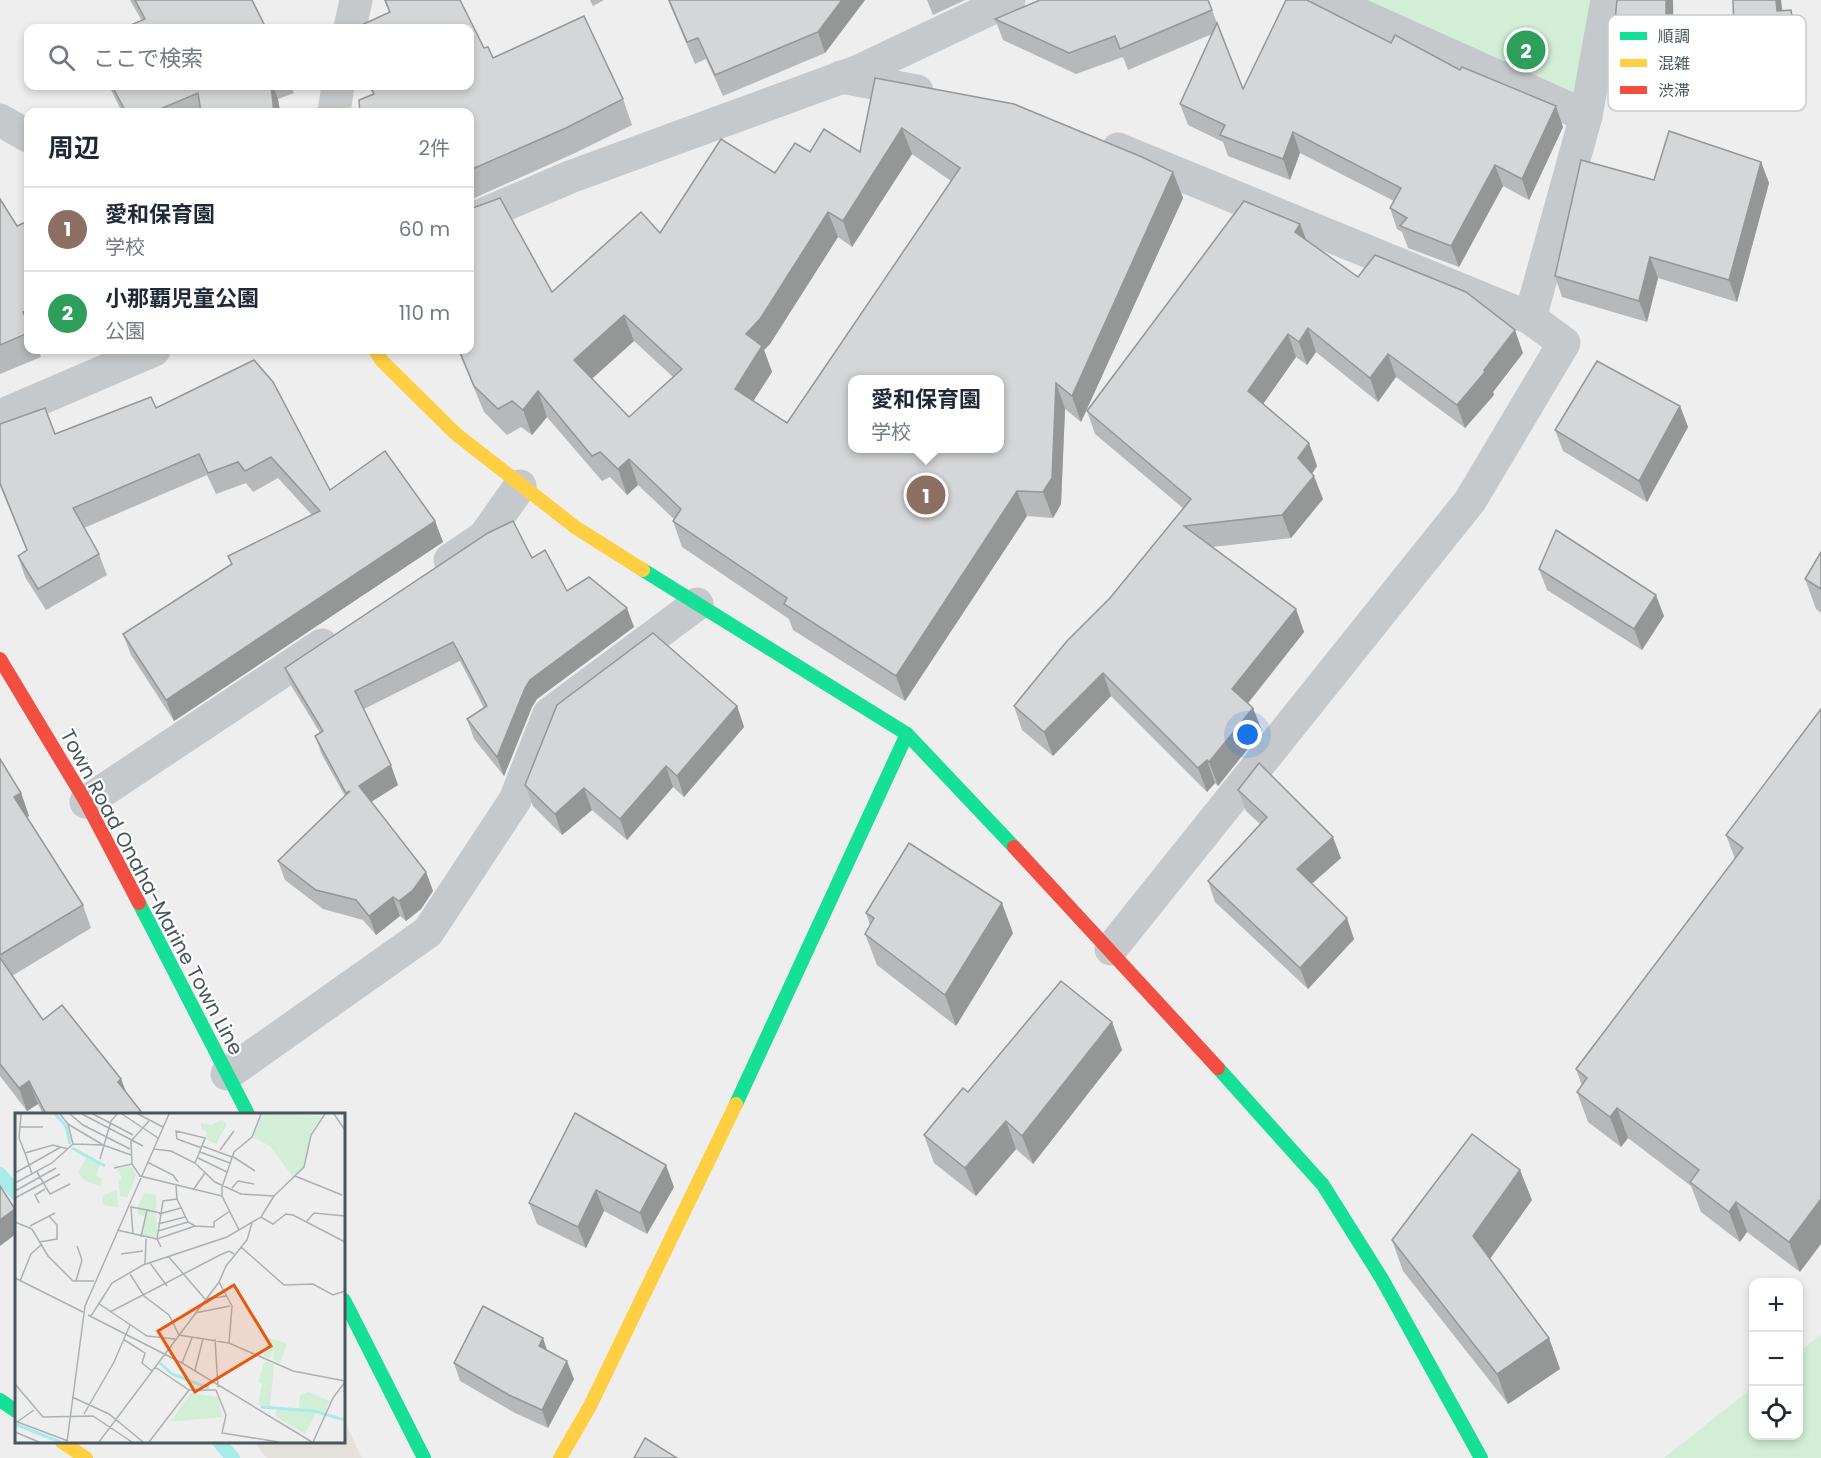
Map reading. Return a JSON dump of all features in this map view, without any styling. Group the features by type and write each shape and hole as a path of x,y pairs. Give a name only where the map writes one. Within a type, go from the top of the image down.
{"street":[{"path":"351,24 356,0"},
{"path":"474,218 570,177 841,77 1009,0"},
{"path":"1327,0 1586,116"},
{"path":"1530,318 1586,116 1607,0"},
{"path":"841,77 947,97"},
{"path":"335,108 337,90"},
{"path":"0,120 24,134"},
{"path":"1094,139 1530,318 1564,343 1470,501 1111,949"},
{"path":"0,416 145,354"},
{"path":"378,354 456,434 575,527 907,734 1111,949 1323,1185 1382,1279 1481,1458"},
{"path":"424,577 484,537 520,486"},
{"path":"227,1074 428,932 514,800 549,714 697,604"},
{"path":"86,802 345,630"},
{"name":"Town Road Onaha-Marine Town Line","path":"0,659 86,802 247,1113"},
{"path":"560,1458 590,1406 689,1204 907,734"},
{"path":"345,1302 424,1458"},
{"path":"0,1400 15,1410"},
{"path":"64,1443 86,1458"}],"shaded area":[{"path":"345,1422 362,1458 267,1458 255,1443 345,1443"}],"green space":[{"path":"1359,0 1594,0 1577,100"},
{"path":"1821,1334 1821,1458 1664,1458 1749,1390 1749,1440 1803,1440 1803,1349"}],"building":[{"path":"135,0 252,0 264,24 133,24 145,19"},
{"path":"385,0 460,0 472,24 364,24 390,12"},
{"path":"669,0 842,0 818,32 715,75 698,38 687,42"},
{"path":"1040,0 1208,0 1212,10 1120,49 1115,36 1069,53 995,19"},
{"path":"1286,0 1307,0 1391,43 1395,35 1460,70 1462,67 1556,106 1522,179 1495,165 1451,246 1400,226 1407,218 1390,208 1401,188 1293,132 1283,159 1220,135 1225,125 1180,104 1217,23 1243,89"},
{"path":"1617,0 1666,0 1666,15 1616,15"},
{"path":"1733,0 1776,0 1777,11 1791,10 1792,15 1734,15"},
{"path":"584,16 623,99 566,128 474,168 474,108 360,108 359,100 374,94 372,90 474,90 474,28 484,48 488,47 493,58"},
{"path":"875,78 1014,104 1173,172 1072,396 1056,383 1052,478 1043,492 1017,491 896,676 784,604 787,598 673,521 681,509 629,459 618,469 600,452 592,456 538,391 523,410 512,401 498,409 474,386 461,354 474,354 474,208 500,198 552,292 641,212 660,233 721,139 775,173 795,143 810,152 824,129 860,152","holes":["902,128 960,168 787,423 735,389 762,346 746,334 760,319 828,212 843,221","624,315 682,369 629,417 574,360"]},
{"path":"114,90 271,90 274,108 200,108 198,93 162,108 124,108"},
{"path":"1669,131 1761,162 1729,280 1650,257 1639,301 1555,276 1581,160 1654,180"},
{"path":"0,199 17,226 24,223 24,335 0,345"},
{"path":"1244,201 1300,224 1295,232 1358,277 1375,255 1466,292 1515,330 1484,370 1485,372 1457,405 1388,354 1370,378 1308,328 1299,342 1288,334 1248,391 1309,443 1298,458 1314,476 1282,515 1184,526 1296,609 1232,689 1253,708 1209,762 1207,760 1198,768 1103,673 1044,732 1014,706 1067,641 1110,598 1191,499 1087,411"},
{"path":"254,360 273,382 330,490 385,451 435,521 166,700 123,634 232,564 228,556 320,511 271,457 245,471 238,462 208,473 199,454 73,508 99,554 38,589 18,556 27,550 0,483 0,424 45,408 55,434 151,397 156,408"},
{"path":"1597,361 1680,406 1639,481 1555,430"},
{"path":"513,521 532,558 545,550 567,591 589,577 627,608 530,680 497,757 467,719 487,706 453,642 355,691 391,765 359,786 426,872 413,890 399,901 393,897 369,916 356,900 316,890 278,861 350,791 346,793 315,736 323,731 285,668 488,533"},
{"path":"1556,530 1656,595 1634,629 1539,569"},
{"path":"1821,552 1821,589 1805,579"},
{"path":"653,633 737,706 677,776 666,766 620,819 584,788 555,814 525,785 557,705"},
{"path":"1821,709 1821,1199 1789,1242 1736,1202 1729,1212 1690,1182 1699,1170 1617,1108 1610,1117 1577,1092 1587,1078 1576,1069 1743,848 1726,835"},
{"path":"0,759 21,793 14,797 83,905 0,955"},
{"path":"1259,763 1333,837 1297,869 1347,918 1300,968 1208,881 1267,817 1238,790"},
{"path":"909,843 1002,903 945,995 865,934 874,918 866,913"},
{"path":"0,958 43,1020 62,1005 121,1079 118,1082 142,1113 45,1113 29,1081 19,1088 0,1064"},
{"path":"1061,981 1112,1022 1022,1136 1006,1121 965,1168 924,1135 963,1088 968,1092"},
{"path":"575,1113 666,1165 640,1213 596,1190 578,1227 529,1203"},
{"path":"1472,1134 1520,1170 1473,1236 1549,1338 1497,1374 1392,1240"},
{"path":"0,1186 15,1209 0,1220"},
{"path":"483,1306 543,1338 539,1346 567,1361 542,1410 509,1395 454,1363"},
{"path":"645,1438 677,1458 634,1458"}],"waterway":[{"path":"0,1174 15,1192"},
{"path":"220,1443 233,1458"}],"traffic: fast":[{"path":"643,570 907,734 1014,847"},
{"path":"736,1104 907,734"},
{"path":"139,903 247,1113"},
{"path":"1218,1068 1323,1185 1382,1279 1481,1458"},
{"path":"345,1302 424,1458"},
{"path":"0,1400 15,1410"}],"traffic: slow":[{"path":"378,354 456,434 575,527 643,570"},
{"path":"560,1458 590,1406 736,1104"},
{"path":"64,1443 86,1458"}],"traffic: jam":[{"path":"0,659 86,802 139,903"},
{"path":"1014,847 1218,1068"}],"place":[{"name":"小那覇児童公園","path":"1526,50"},
{"name":"愛和保育園","path":"926,495"}]}
